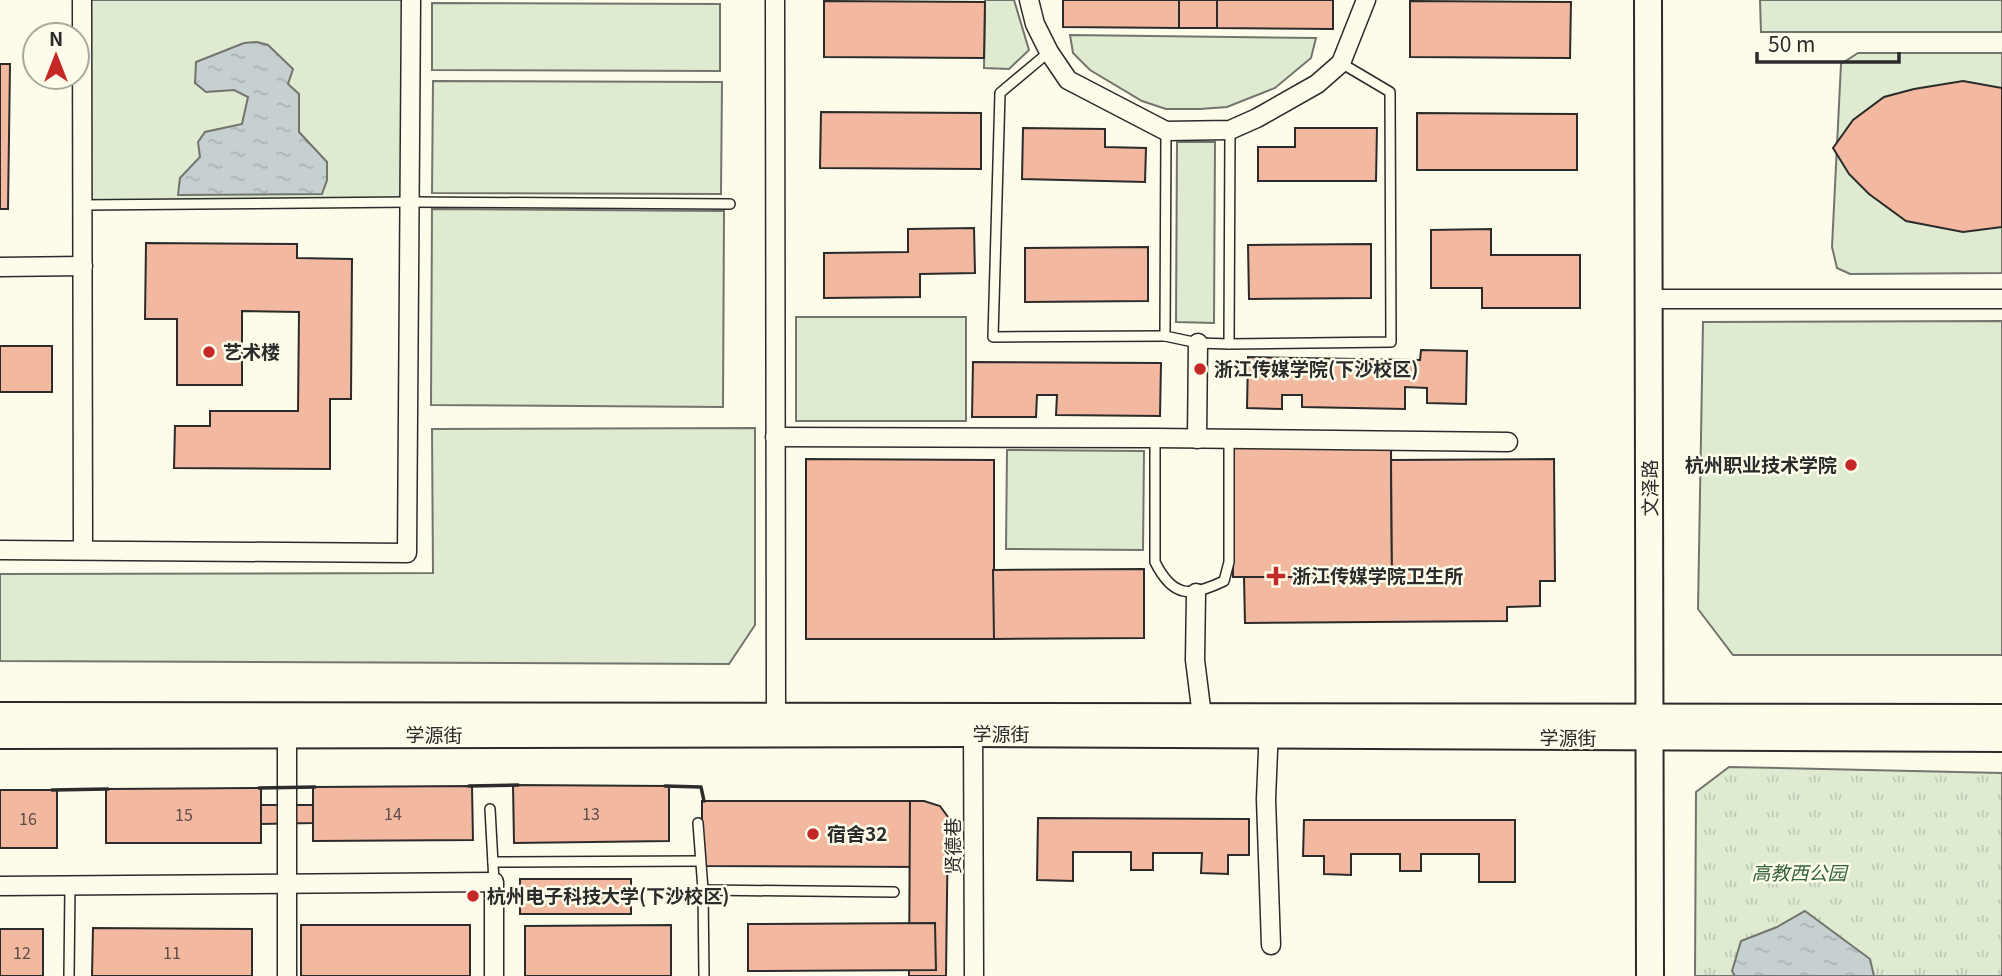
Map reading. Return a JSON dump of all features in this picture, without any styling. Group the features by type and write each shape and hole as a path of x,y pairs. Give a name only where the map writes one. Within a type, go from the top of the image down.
{"main road":[{"name":"文泽路","path":"1648,0 1650,976"},
{"name":"学源街","path":"0,715 287,725 1651,728 2002,739"},
{"name":"学源街","path":"0,736 287,725 776,716 974,725 1202,716 1269,726"},
{"name":"学源街","path":"1651,728 2002,717"}],"street":[{"path":"82,0 83,551"},
{"path":"0,551 407,553 411,0"},
{"path":"775,0 776,716"},
{"path":"1029,0 1035,24 1049,52 1068,80 1166,131 1230,130 1288,102 1317,84 1341,63 1366,0"},
{"path":"0,267 83,266"},
{"path":"1649,299 2002,299"},
{"path":"1197,439 1198,343"},
{"path":"775,437 1508,442"},
{"path":"1196,593 1195,660 1202,716"},
{"path":"287,725 288,976"},
{"name":"贤德巷","path":"974,725 974,976"},
{"path":"1269,726 1266,799 1272,945"},
{"path":"0,886 494,882 494,976"}],"lane":[{"path":"1049,52 1000,93 993,337 1165,336 1198,343 1229,344 1391,342 1390,92 1341,63"},
{"path":"1229,344 1230,130"},
{"path":"1165,336 1166,131"},
{"path":"83,205 410,202 730,204"},
{"path":"1155,438 1155,562 1163,576 1175,588 1196,593 1224,581 1229,562 1229,439"},
{"path":"490,809 494,882"},
{"path":"698,823 703,890 704,976"},
{"path":"493,862 700,861"},
{"path":"69,976 70,887"},
{"path":"703,890 894,892"}],"green space":[{"path":"82,0 411,0 410,202 83,205 82,91 91,91 91,21 82,21"},
{"path":"985,0 1014,0 1029,50 1009,69 984,68"},
{"path":"1760,0 2002,0 2002,32 1761,32"},
{"path":"432,3 720,4 720,71 432,70"},
{"path":"1070,35 1316,38 1311,58 1275,88 1227,107 1166,109 1142,101 1090,70 1073,53"},
{"path":"1858,53 2002,53 2002,273 1850,274 1837,268 1832,247 1841,64"},
{"path":"433,81 722,82 721,194 432,193"},
{"path":"1177,142 1215,142 1214,323 1176,322"},
{"path":"432,209 724,211 723,407 431,405"},
{"path":"796,317 966,317 966,421 796,421"},
{"path":"2002,321 2002,655 1733,655 1698,609 1703,322"},
{"path":"755,428 755,625 729,664 0,661 0,574 433,573 432,429"},
{"path":"1007,450 1144,451 1143,550 1006,549"},
{"name":"高教西公园","path":"1729,767 2002,773 2002,976 1695,976 1696,792"}],"water":[{"path":"244,43 268,45 293,69 288,84 299,94 299,132 327,162 327,180 322,194 178,195 180,178 200,157 198,142 205,132 242,124 248,97 234,90 206,92 195,83 196,62"},
{"path":"1805,911 1870,959 1874,976 1735,976 1732,971 1741,941 1777,927"}],"building":[{"path":"1063,0 1179,0 1179,28 1063,27"},
{"path":"1179,0 1217,0 1217,28 1179,28"},
{"path":"1217,0 1333,0 1333,29 1217,28"},
{"path":"824,1 985,2 984,58 824,57"},
{"path":"1410,1 1571,2 1570,58 1410,57"},
{"path":"0,64 10,64 8,209 0,209"},
{"path":"1963,81 2002,88 2002,227 1963,232 1906,221 1869,194 1849,174 1833,148 1853,120 1884,97"},
{"path":"821,112 981,113 981,169 820,168"},
{"path":"1417,113 1577,114 1577,170 1417,170"},
{"path":"1023,128 1105,129 1105,147 1146,148 1145,182 1022,179"},
{"path":"1295,128 1377,128 1376,181 1258,181 1258,147 1295,147"},
{"path":"974,228 975,273 920,274 920,297 824,298 824,253 908,252 908,229"},
{"path":"1491,229 1491,255 1580,255 1580,308 1482,308 1482,288 1431,288 1431,230"},
{"name":"艺术楼","path":"146,243 297,244 297,258 352,259 351,399 330,399 330,469 174,468 175,426 210,426 210,411 298,411 299,312 242,311 242,385 177,385 177,319 145,319"},
{"path":"1371,244 1371,298 1249,299 1248,245"},
{"path":"1148,247 1148,301 1025,302 1025,248"},
{"path":"0,346 52,346 52,392 0,392"},
{"path":"1421,350 1467,351 1466,404 1427,403 1427,388 1405,387 1405,409 1302,407 1302,395 1282,395 1282,409 1247,408 1248,357 1420,360"},
{"path":"973,362 1161,363 1160,416 1056,415 1057,395 1037,395 1036,417 972,417"},
{"path":"1233,447 1391,448 1392,577 1233,577"},
{"path":"806,459 994,460 994,639 806,639"},
{"path":"1554,459 1555,581 1540,581 1540,606 1507,607 1507,621 1245,623 1244,577 1392,577 1391,460"},
{"path":"1144,569 1144,638 994,639 993,570"},
{"path":"513,785 669,786 669,841 514,843"},
{"path":"472,786 473,840 313,841 313,787"},
{"path":"261,788 261,843 106,843 106,789"},
{"path":"0,790 57,790 57,848 0,848"},
{"name":"宿舍32","path":"702,801 924,801 924,867 702,866"},
{"path":"910,801 924,801 940,806 948,817 946,976 909,976"},
{"path":"261,805 313,805 313,823 261,824"},
{"path":"1038,818 1249,819 1249,855 1228,855 1228,874 1201,873 1202,853 1153,853 1153,870 1131,870 1131,852 1073,852 1073,881 1037,880"},
{"path":"1304,820 1515,820 1515,882 1479,882 1479,854 1421,854 1421,871 1400,871 1400,854 1351,854 1351,875 1324,874 1324,856 1303,856"},
{"path":"520,879 631,879 631,914 520,914"},
{"path":"935,923 936,970 748,971 748,924"},
{"path":"301,925 470,925 470,976 301,976"},
{"path":"671,925 671,976 525,976 525,926"},
{"path":"93,928 252,929 252,976 92,976"},
{"path":"0,929 43,929 43,976 0,976"}],"wall":[{"path":"469,786 518,785"},
{"path":"665,786 701,787 704,801"},
{"path":"259,788 315,787"},
{"path":"52,790 108,789"}],"place":[{"name":"艺术楼","path":"209,352"},
{"name":"浙江传媒学院(下沙校区)","path":"1200,369"},
{"name":"杭州职业技术学院","path":"1851,465"},
{"name":"浙江传媒学院卫生所","path":"1276,576"},
{"name":"宿舍32","path":"813,834"},
{"name":"杭州电子科技大学(下沙校区)","path":"473,896"}]}
